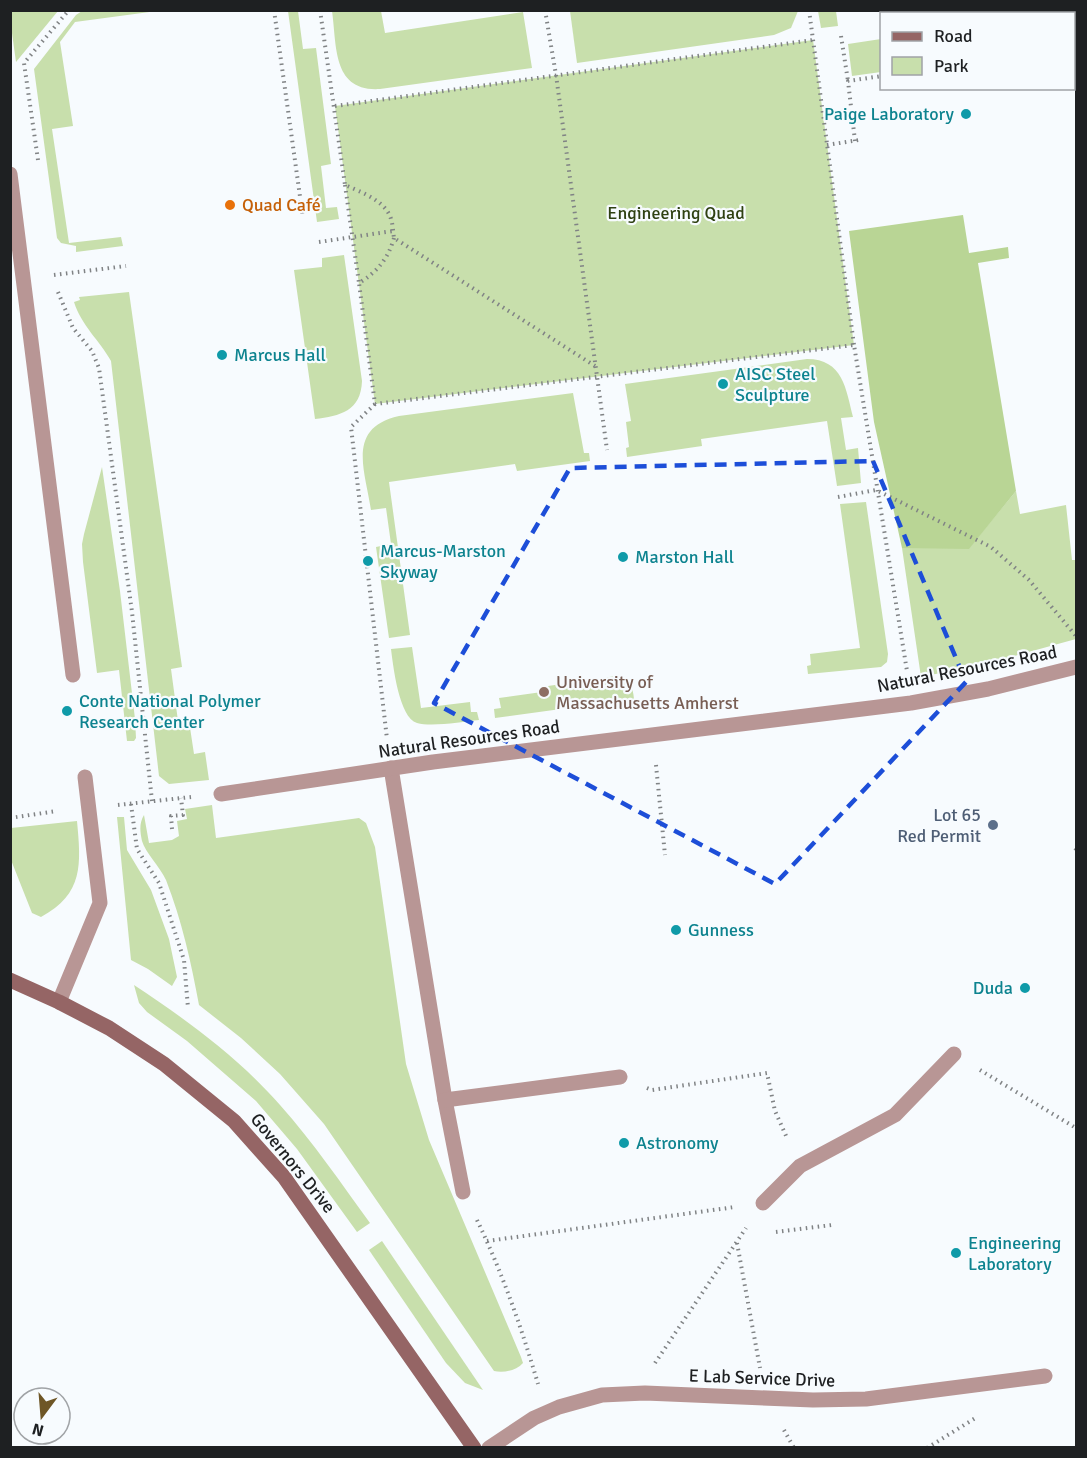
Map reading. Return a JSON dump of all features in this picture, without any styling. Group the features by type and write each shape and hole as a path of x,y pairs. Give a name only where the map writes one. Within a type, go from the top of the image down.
{"main road":[{"name":"Governors Drive","path":"10,980 109,1028 164,1064 234,1120 284,1177 474,1448"}],"lane":[{"path":"10,174 73,675"},
{"name":"Natural Resources Road","path":"222,794 391,768 911,703 988,689 1077,667"},
{"path":"391,768 446,1100 464,1192"},
{"path":"59,1002 100,903 85,777"},
{"path":"763,1203 800,1166 895,1115 954,1054"},
{"path":"446,1100 620,1077"},
{"name":"E Lab Service Drive","path":"489,1448 520,1425 546,1412 602,1395 813,1400 866,1399 1045,1376"}],"path":[{"path":"39,171 24,63 69,10"},
{"path":"274,10 303,218"},
{"path":"321,10 375,404"},
{"path":"545,10 556,75 607,450"},
{"path":"809,10 854,345 907,671"},
{"path":"827,145 857,141 841,36"},
{"path":"335,106 813,40"},
{"path":"848,81 880,76"},
{"path":"345,185 383,206 391,217 394,238 390,254 372,275 359,283"},
{"path":"319,242 393,231"},
{"path":"394,238 595,366"},
{"path":"126,266 53,275 62,304 73,328 92,351 99,368 132,612 152,801"},
{"path":"391,768 351,427 375,404 854,345"},
{"path":"838,497 876,490 991,547 1029,580 1077,636"},
{"path":"652,735 665,855"},
{"path":"115,805 192,796"},
{"path":"172,829 171,816 183,815 181,798"},
{"path":"131,804 137,849 159,883 184,960 188,1008"},
{"path":"10,818 65,810"},
{"path":"954,1054 1077,1128"},
{"path":"620,1077 652,1090 767,1073 775,1111 800,1166"},
{"path":"464,1192 487,1241 530,1353 546,1412"},
{"path":"487,1241 763,1203"},
{"path":"634,1394 763,1203"},
{"path":"737,1242 766,1398"}],"highlighted area":[{"path":"873,461 966,682 775,884 434,703 570,468"}],"green space":[{"path":"798,10 791,28 774,35 577,63 570,11"},
{"path":"10,11 58,11 16,62 11,26"},
{"path":"82,11 157,11 75,22 60,42 73,126 52,129 69,243 121,237 123,246 76,252 76,246 61,243 57,238 34,69 76,15"},
{"path":"288,11 298,11 303,49 316,48 331,164 321,166 326,208 337,207 339,219 317,222"},
{"path":"332,11 381,11 385,33 523,12 532,68 380,89 364,88 353,83 345,75 340,64"},
{"path":"818,11 836,11 838,26 821,28"},
{"path":"880,39 880,72 852,76 848,44"},
{"name":"Engineering Quad","path":"813,40 854,345 375,404 335,106"},
{"path":"963,215 969,253 1008,247 1009,258 978,263 1016,491 969,549 902,548 874,422 849,231"},
{"path":"344,255 362,381 361,391 358,399 348,410 341,414 315,419 294,270 322,267 322,258"},
{"path":"129,292 182,667 171,669 178,721 189,721 194,754 205,752 209,780 169,784 159,776 111,361 86,326 74,302 80,300 79,297"},
{"path":"807,359 819,360 828,364 836,370 845,386 853,417 841,418 846,450 858,448 861,483 837,486 827,421 701,439 702,446 627,457 626,448 629,447 626,422 631,421 625,384"},
{"path":"573,393 584,453 589,453 590,461 517,471 515,464 389,482 410,635 389,638 376,547 391,544 386,508 371,510 363,466 365,440 371,430 382,422 399,416"},
{"path":"102,467 135,719 136,738 134,741 127,741 119,670 97,673 83,562 84,534"},
{"path":"1016,491 1020,514 1066,505 1072,560 1076,560 1076,639 989,663 921,677 902,548 969,548"},
{"path":"866,502 888,654 887,662 881,667 808,674 807,666 811,665 810,654 860,648 840,504"},
{"path":"412,647 421,708 470,702 471,712 477,712 479,720 430,724 417,723 411,719 401,702 391,649"},
{"path":"616,676 630,684 634,699 495,718 494,709 501,708 499,698 549,691 548,686"},
{"path":"212,805 216,838 359,818 366,823 375,847 406,1064 429,1140 521,1357 523,1363 517,1368 494,1371 324,1124 280,1074 241,1038 199,1005 177,911 166,880 144,845 140,828 144,815 149,843 172,840 179,836 177,821 187,819 185,809"},
{"path":"117,817 124,817 127,850 151,890 169,939 177,977 172,986 131,960"},
{"path":"77,821 79,864 77,876 65,898 41,917 32,913 11,860 11,828"},
{"path":"134,985 212,1040 264,1088 304,1133 370,1223 357,1232 297,1149 256,1101 187,1041 147,1012 139,1003"},
{"path":"382,1241 483,1390 465,1383 446,1363 369,1250"}],"place":[{"name":"Paige Laboratory","path":"966,114"},
{"name":"Quad Café","path":"230,205"},
{"name":"Marcus Hall","path":"222,355"},
{"name":"AISC Steel Sculpture","path":"723,384"},
{"name":"Marston Hall","path":"623,557"},
{"name":"Marcus-Marston Skyway","path":"368,561"},
{"name":"University of Massachusetts Amherst","path":"544,692"},
{"name":"Conte National Polymer Research Center","path":"67,711"},
{"name":"Lot 65 Red Permit","path":"993,825"},
{"name":"Gunness","path":"676,930"},
{"name":"Duda","path":"1025,988"},
{"name":"Astronomy","path":"624,1143"},
{"name":"Engineering Laboratory","path":"956,1253"}]}
